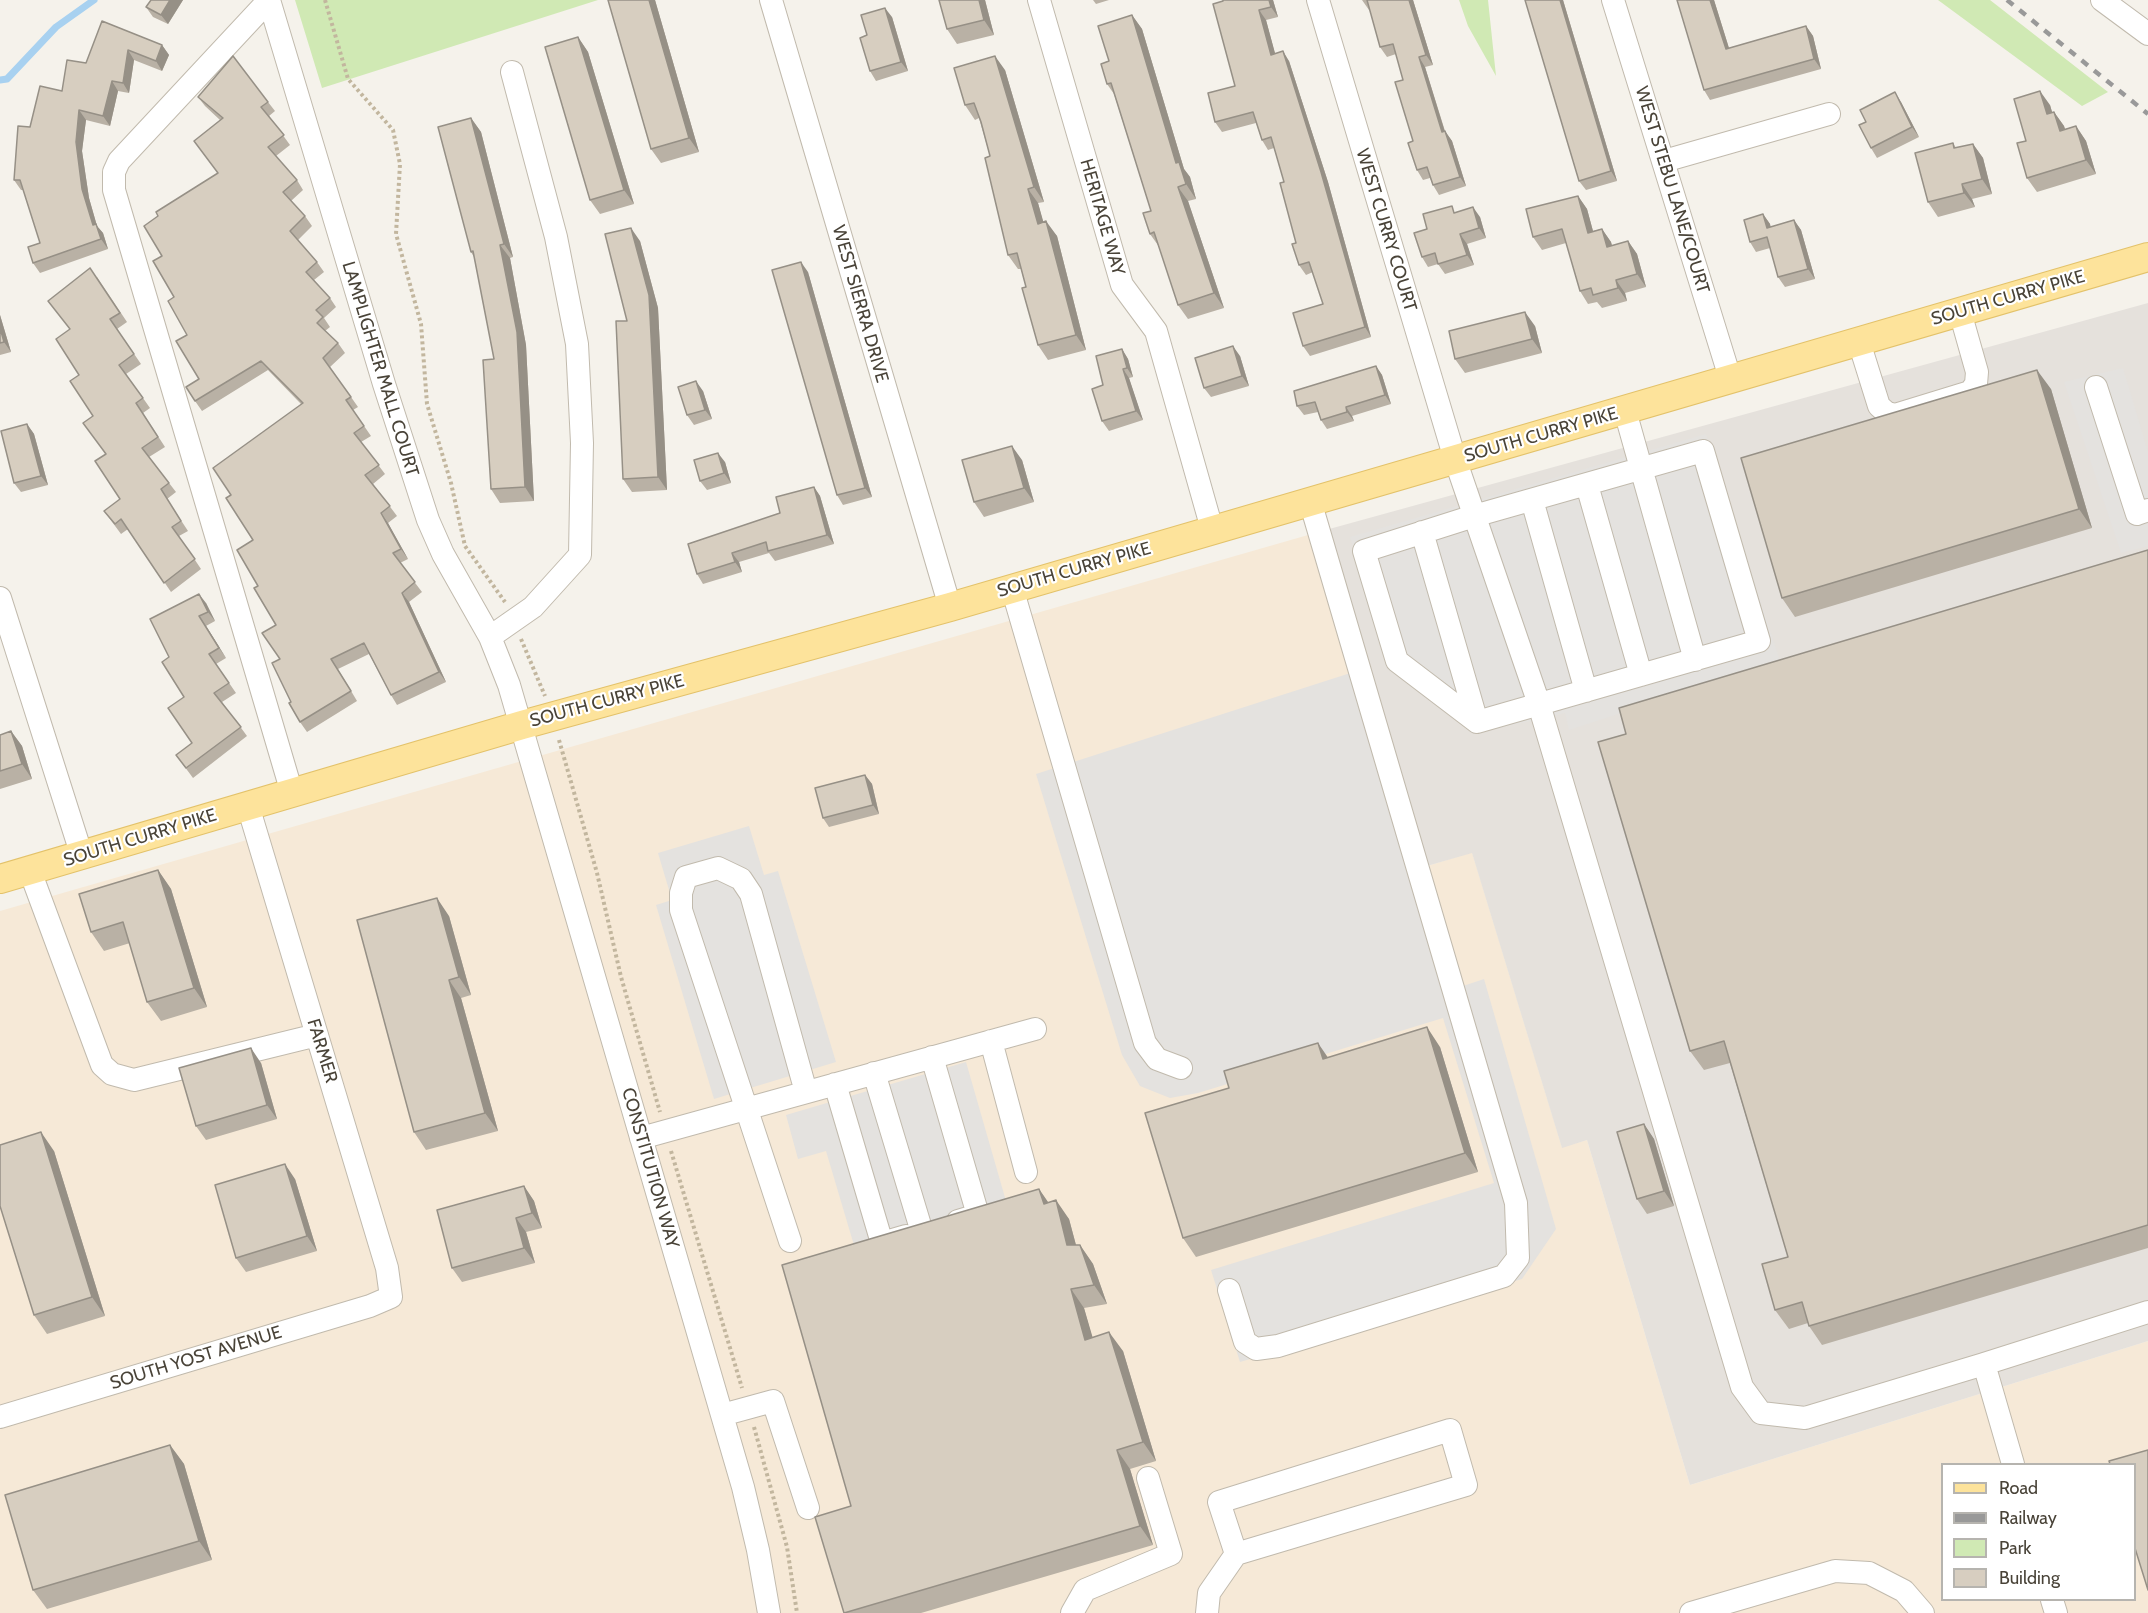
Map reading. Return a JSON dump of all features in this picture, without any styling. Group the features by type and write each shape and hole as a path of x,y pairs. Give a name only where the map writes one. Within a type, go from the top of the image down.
{"main road":[{"name":"SOUTH CURRY PIKE","path":"0,879 522,725 950,607 1212,529 1731,381 2148,257"}],"street":[{"path":"269,0 119,161 114,172 114,190 292,793"},
{"name":"LAMPLIGHTER MALL COURT","path":"269,0 384,384 428,520 443,554 490,637 522,725"},
{"name":"WEST SIERRA DRIVE","path":"771,0 950,607"},
{"name":"HERITAGE WAY","path":"1039,0 1122,285 1156,331 1212,529"},
{"name":"WEST CURRY COURT","path":"1318,0 1455,459 1539,705 1742,1387 1761,1413 1804,1418 2148,1312"},
{"name":"WEST STEBU LANE/COURT","path":"1613,0 1731,381"},
{"path":"2102,0 2148,34"},
{"path":"490,637 534,607 580,555 582,443 577,344 556,237 512,72"},
{"path":"1664,161 1828,114"},
{"path":"1859,342 1879,406 1887,413 1894,415 1970,392 1976,384 1977,372 1960,312"},
{"path":"2096,387 2137,514 2148,510"},
{"path":"1625,411 1695,660"},
{"path":"1703,451 1759,641 1477,722 1397,661 1365,551 1474,516 1703,451"},
{"path":"1587,484 1641,675"},
{"path":"1532,500 1586,691"},
{"path":"1229,1290 1245,1342 1256,1349 1278,1346 1504,1276 1518,1258 1516,1203 1310,501"},
{"path":"1422,532 1477,722"},
{"path":"1012,588 1145,1043 1157,1059 1181,1068"},
{"path":"0,598 82,855"},
{"name":"CONSTITUTION WAY","path":"522,725 722,1415 756,1539 769,1613"},
{"name":"FARMER","path":"248,806 387,1268 391,1296"},
{"path":"790,1241 681,910 681,893 686,878 718,868 741,879 751,894 807,1092"},
{"path":"30,871 102,1065 112,1074 134,1080 318,1035"},
{"path":"641,1137 1035,1029"},
{"path":"991,1041 1026,1172"},
{"path":"835,1084 882,1243 922,1232 978,1215 932,1057"},
{"path":"874,1073 922,1232"},
{"name":"SOUTH YOST AVENUE","path":"0,1417 370,1306 391,1296"},
{"path":"1984,1364 2013,1463"},
{"path":"722,1415 773,1401 808,1508"},
{"path":"1207,1613 1209,1593 1236,1554 1466,1485 1450,1430 1219,1502 1236,1554"},
{"path":"1072,1613 1085,1590 1171,1554 1148,1478"},
{"path":"1691,1613 1835,1571 1869,1574 1904,1591 1923,1613"}],"path":[{"path":"325,0 348,79 393,130 400,164 396,234 421,324 427,404 451,483 465,546 509,610"},
{"path":"519,634 541,684"},
{"path":"563,756 597,873 621,977 748,1408 786,1547 797,1613"}],"shaded area":[{"path":"2148,303 2148,1341 1690,1485 1587,1140 1562,1148 1472,853 1420,868 1322,531"},
{"path":"2123,368 2148,452 2148,546 2121,553 2064,382"},
{"path":"1706,434 1780,661 1569,730 1565,713 1478,733 1389,669 1350,537"},
{"path":"1322,531 1421,868 1472,852 1562,1147 1587,1140 1690,1485 2148,1341 2148,1613 0,1613 0,911"},
{"path":"1366,668 1463,986 1484,979 1556,1229 1522,1279 1240,1362 1211,1270 1494,1183 1443,1018 1198,1093 1170,1098 1140,1086 1122,1055 1036,774"},
{"path":"749,826 764,875 778,871 836,1062 714,1099 656,905 672,900 658,853"},
{"path":"966,1062 1008,1208 856,1252 826,1151 798,1159 786,1115"}],"green space":[{"path":"295,0 598,0 322,88"},
{"path":"1459,0 1488,0 1496,76 1468,26"},
{"path":"1938,0 1990,0 2108,92 2082,106"}],"building":[{"path":"151,0 170,0 161,15 146,7"},
{"path":"608,0 649,0 689,138 651,149"},
{"path":"939,0 979,0 984,20 947,29"},
{"path":"1223,0 1269,0 1271,7 1259,10 1271,55 1283,51 1321,172 1365,327 1303,346 1293,313 1323,304 1309,262 1299,265 1292,244 1296,243 1280,183 1284,182 1271,137 1262,140 1253,112 1215,122 1208,93 1235,86 1213,4"},
{"path":"1367,0 1409,0 1426,55 1419,57 1442,132 1445,131 1460,177 1433,185 1427,167 1417,170 1408,143 1413,141 1395,82 1403,80 1393,44 1380,47"},
{"path":"1525,0 1560,0 1611,171 1579,181"},
{"path":"1677,0 1710,0 1726,49 1806,26 1814,59 1704,90"},
{"path":"885,8 901,62 870,71 860,38 867,35 861,15"},
{"path":"1132,15 1176,163 1179,162 1186,184 1178,187 1214,293 1178,305 1154,232 1150,234 1143,213 1151,211 1111,83 1107,84 1101,64 1109,61 1098,26"},
{"path":"102,21 162,45 156,61 128,50 123,83 112,81 103,116 79,110 76,142 82,189 93,225 96,224 101,239 33,263 28,247 40,243 20,180 14,180 18,126 30,127 40,86 62,91 67,60 86,63"},
{"path":"578,37 624,190 590,200 545,47"},
{"path":"233,56 268,102 261,107 284,135 268,147 297,180 283,192 305,216 290,231 317,262 306,272 330,298 316,310 323,317 317,323 338,343 323,358 351,397 346,400 364,426 354,433 379,465 365,475 390,506 381,513 401,549 393,553 415,582 402,593 439,672 391,695 364,643 331,659 351,691 300,722 272,663 280,659 262,633 276,625 254,588 258,586 237,550 253,540 226,498 231,495 213,468 303,403 261,361 195,401 186,387 199,379 176,341 187,335 168,301 174,297 153,261 162,256 144,226 158,216 156,212 218,173 194,141 223,118 198,97"},
{"path":"995,56 1034,187 1028,189 1038,224 1046,221 1076,335 1038,345 1022,288 1026,287 1017,253 1008,255 985,158 990,156 981,122 974,103 965,105 954,68"},
{"path":"2040,91 2047,114 2054,112 2060,131 2076,126 2086,160 2027,178 2017,143 2026,141 2014,99"},
{"path":"1895,92 1912,127 1871,148 1859,125 1866,122 1860,110"},
{"path":"471,118 504,244 500,245 517,332 525,487 491,489 483,360 494,359 473,251 471,252 438,127"},
{"path":"1953,143 1954,148 1973,144 1982,179 1962,184 1964,193 1928,202 1915,153"},
{"path":"1578,196 1588,233 1602,229 1607,247 1628,241 1637,274 1616,280 1618,288 1593,295 1591,288 1580,291 1562,229 1533,237 1526,209"},
{"path":"1452,206 1454,213 1473,207 1479,228 1460,234 1467,255 1438,264 1435,253 1422,257 1414,233 1427,229 1423,214"},
{"path":"1763,214 1767,228 1794,220 1808,269 1778,277 1767,237 1750,242 1744,220"},
{"path":"631,228 649,295 658,477 623,479 616,321 627,321 605,234"},
{"path":"801,262 865,488 837,495 772,270"},
{"path":"90,268 120,313 110,319 134,354 119,365 143,398 136,403 158,437 142,448 169,483 161,489 181,521 172,527 195,559 164,583 121,519 115,524 104,511 120,499 95,461 106,454 83,423 93,416 70,381 79,375 56,339 70,329 48,301"},
{"path":"1525,312 1532,339 1455,359 1449,331"},
{"path":"0,328 4,342 0,343"},
{"path":"1233,346 1242,376 1204,388 1195,358"},
{"path":"1122,349 1127,368 1123,369 1136,411 1102,421 1092,389 1103,385 1096,356"},
{"path":"1376,366 1385,395 1346,407 1347,412 1321,420 1315,402 1297,406 1294,391"},
{"path":"2037,370 2079,509 1782,598 1741,458"},
{"path":"696,381 705,410 687,415 678,387"},
{"path":"27,424 41,476 14,483 1,431"},
{"path":"1012,446 1024,488 974,502 962,460"},
{"path":"718,453 724,473 700,481 694,460"},
{"path":"814,487 827,535 768,551 766,542 732,553 735,562 697,574 688,544 780,513 776,497"},
{"path":"2148,550 2148,1225 1809,1326 1802,1302 1775,1310 1762,1264 1788,1257 1724,1041 1690,1051 1598,742 1626,734 1619,708"},
{"path":"199,594 208,612 199,616 219,648 209,654 229,683 214,693 241,727 186,768 176,755 192,743 168,708 184,697 162,662 169,657 150,619"},
{"path":"11,731 22,764 0,771 0,735"},
{"path":"865,775 873,805 823,818 815,788"},
{"path":"158,870 194,988 147,1002 123,922 91,932 79,894"},
{"path":"437,898 459,977 449,980 485,1113 414,1132 357,920"},
{"path":"1427,1027 1465,1153 1183,1238 1145,1113 1229,1088 1224,1071 1318,1043 1323,1059"},
{"path":"251,1048 267,1105 196,1126 179,1068"},
{"path":"1644,1124 1664,1191 1637,1199 1617,1132"},
{"path":"41,1132 92,1297 34,1315 0,1206 0,1145"},
{"path":"285,1164 307,1236 236,1258 215,1185"},
{"path":"524,1186 532,1213 516,1218 524,1248 452,1268 437,1210"},
{"path":"1039,1189 1044,1204 1056,1200 1067,1245 1080,1245 1094,1285 1071,1289 1085,1340 1109,1332 1143,1442 1117,1450 1140,1526 844,1613 815,1517 851,1506 782,1265"},
{"path":"170,1445 199,1541 33,1590 5,1495"},
{"path":"2148,1450 2148,1590 2136,1551 2136,1463 2110,1463 2109,1461"}],"waterway":[{"path":"0,80 7,79 56,27 94,0"}],"railway":[{"path":"2007,0 2148,114"}]}
